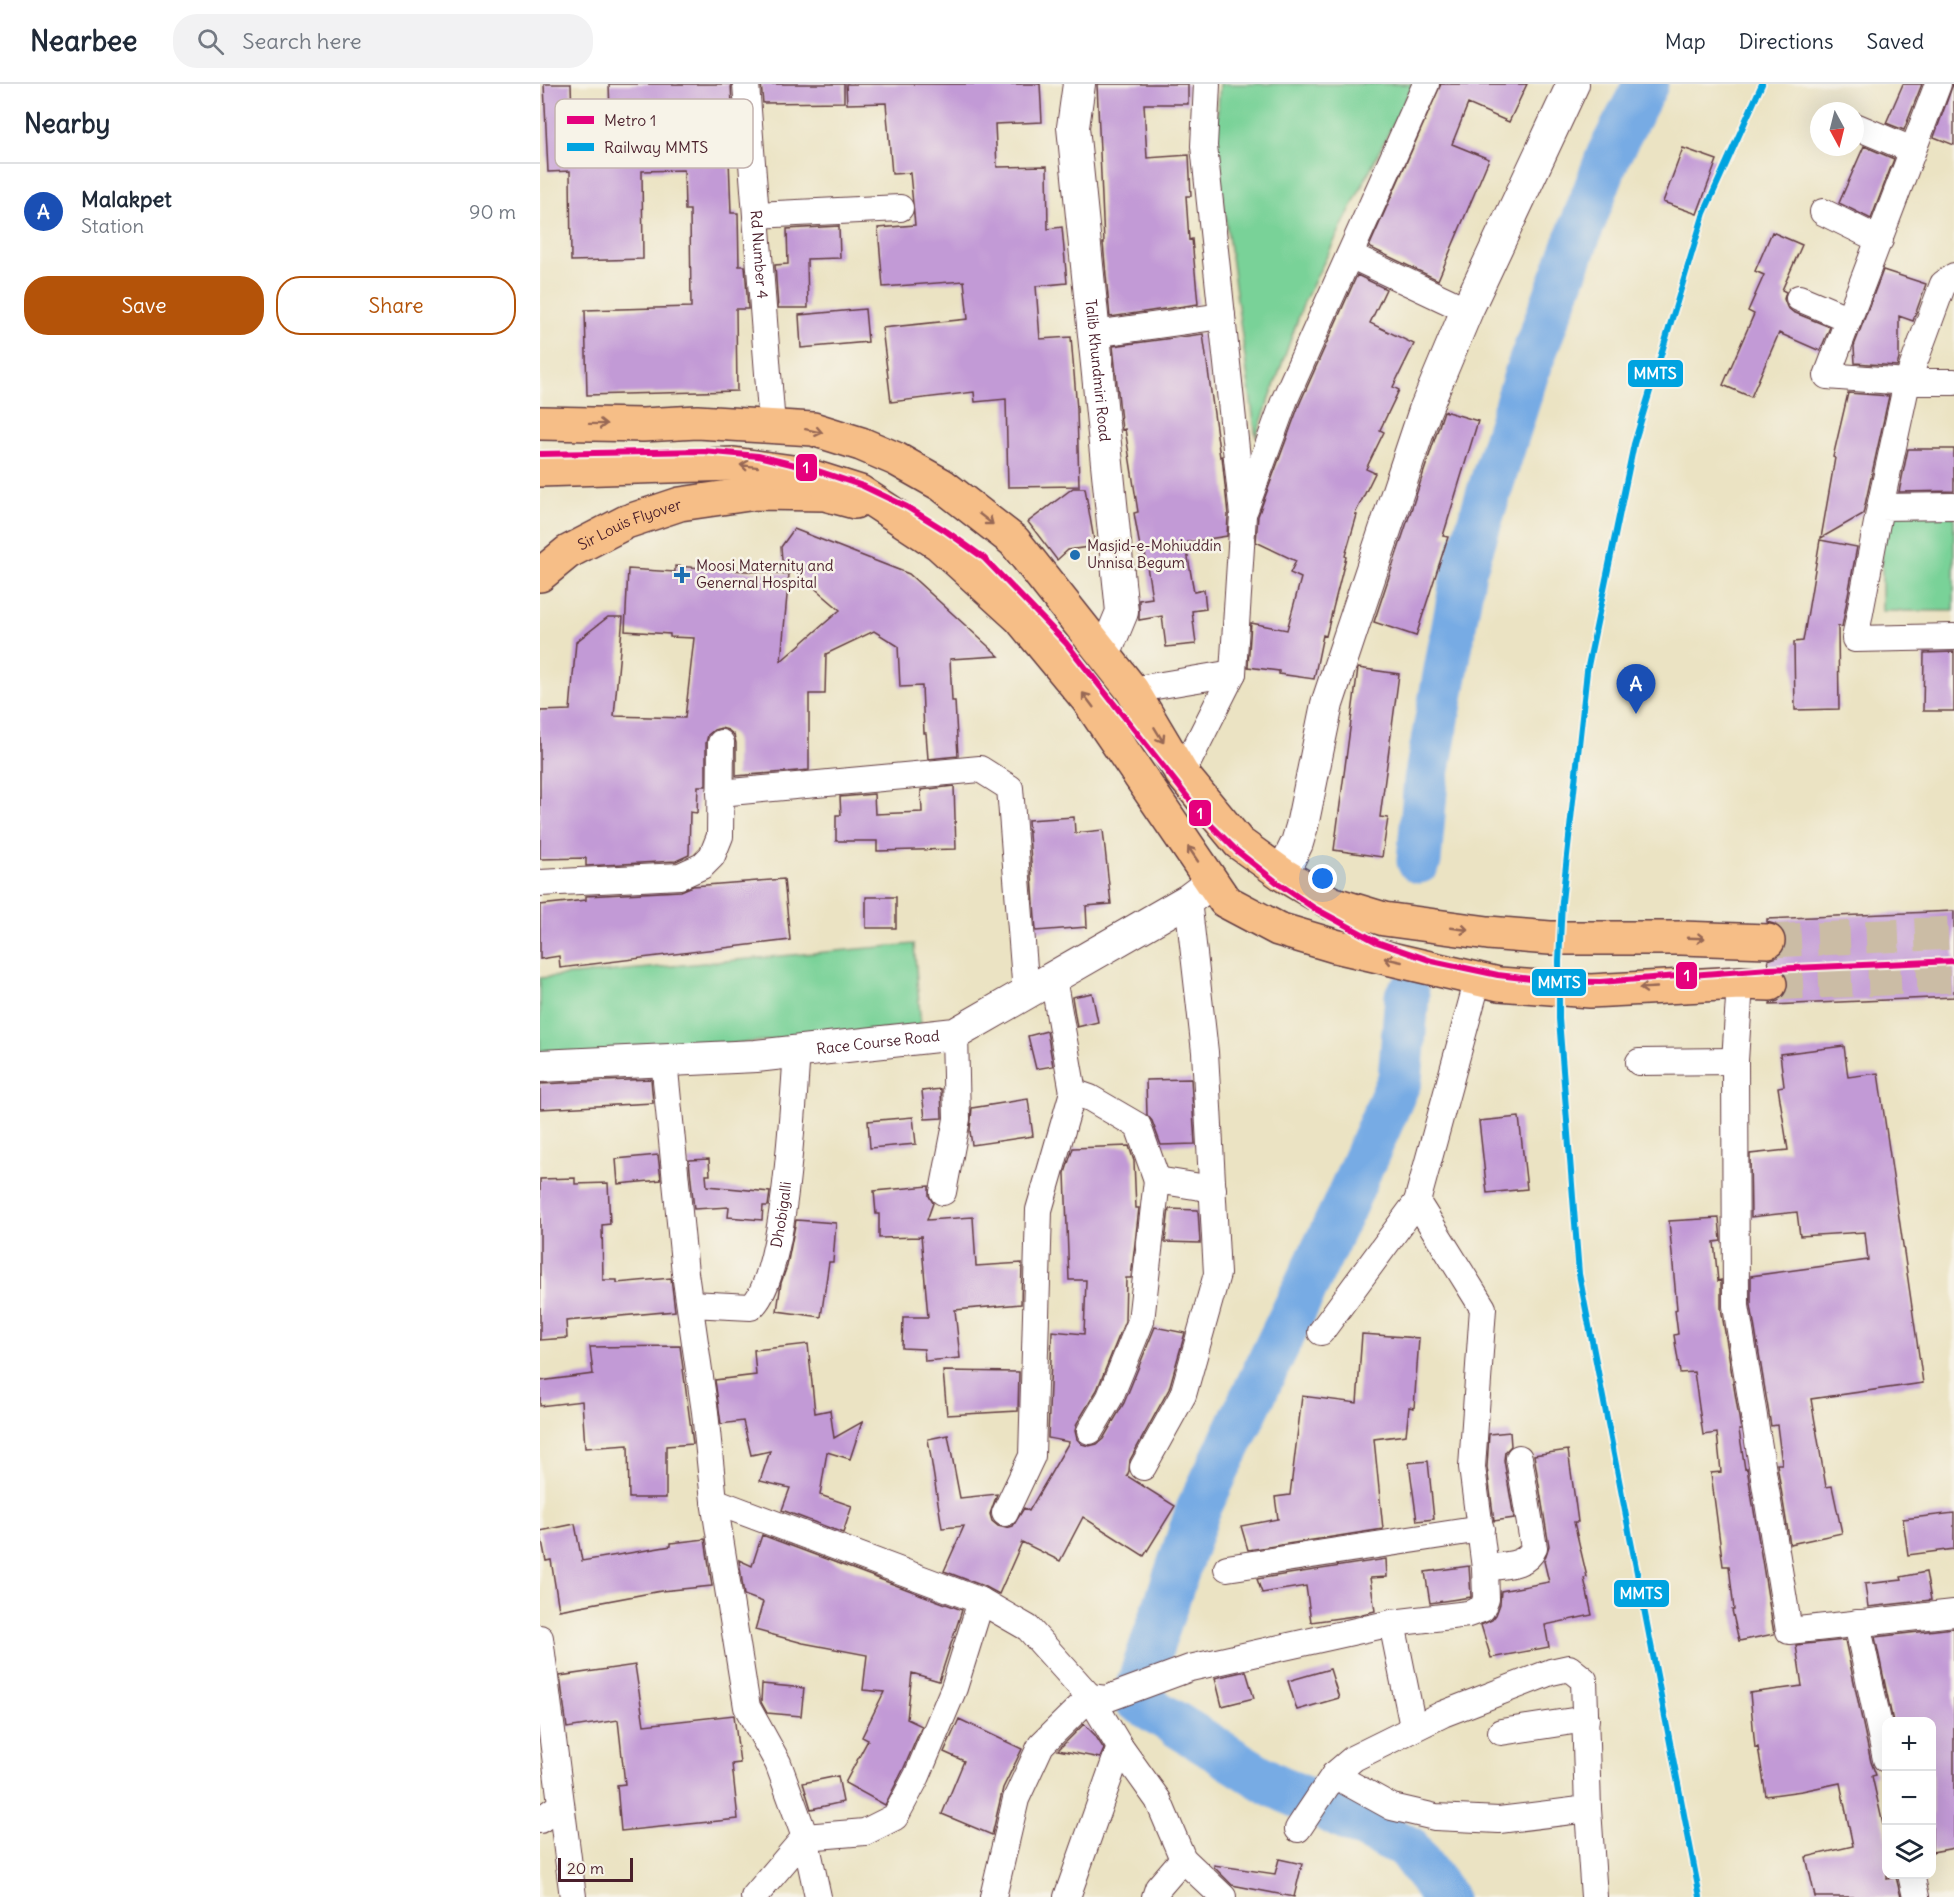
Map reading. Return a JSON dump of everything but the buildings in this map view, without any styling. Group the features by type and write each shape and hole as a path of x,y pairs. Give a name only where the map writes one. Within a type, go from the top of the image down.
{"main road":[{"path":"540,423 643,425 697,422 813,429 861,444 897,459 942,485 1014,541 1105,653 1132,690 1182,774 1239,843 1282,874 1331,903 1384,919 1488,933 1550,938 1682,938 1768,941"},
{"path":"540,470 734,464 800,472 860,492 939,544 1020,618 1088,700 1200,891 1225,901 1278,929 1335,946 1499,984 1590,991 1755,983"},
{"name":"Sir Louis Flyover","path":"540,575 568,552 626,522 680,504 756,493 825,494 888,512"}],"street":[{"name":"Rd Number 4","path":"746,84 747,99"},
{"name":"Talib Khundmiri Road","path":"1079,84 1074,127 1122,612 1105,653"},
{"path":"1182,774 1233,673 1243,515 1204,146 1207,84"},
{"path":"1243,515 1285,399 1426,84"},
{"path":"1282,874 1297,843 1302,826 1327,704 1425,410 1467,310 1573,84"},
{"path":"1938,84 1827,376 1907,382 1954,382"},
{"path":"1864,130 1912,150"},
{"name":"Rd Number 4","path":"752,168 772,426"},
{"path":"756,215 900,208"},
{"path":"1823,212 1880,240"},
{"path":"1350,255 1467,310"},
{"path":"1954,276 1943,284 1907,382 1855,639 1954,636"},
{"path":"1799,298 1849,319"},
{"path":"1094,334 1222,316"},
{"path":"1880,507 1954,506"},
{"path":"1132,690 1233,673"},
{"path":"540,883 680,876 702,866 712,856 720,836 721,743"},
{"path":"720,793 980,769 1010,788 1026,994"},
{"path":"1143,1467 1183,1395 1217,1274 1205,1052 1200,891"},
{"name":"Race Course Road","path":"540,1066 756,1056 955,1034 1200,891"},
{"path":"1005,1513 1032,1456 1039,1210 1073,1092 1053,978"},
{"path":"1321,1332 1417,1202 1478,979"},
{"path":"1755,983 1735,1060 1736,1306 1790,1631 1954,1613"},
{"path":"943,1192 957,1119 955,1034"},
{"name":"Dhobigalli","path":"690,1304 751,1307 758,1302 772,1268 783,1212 797,1051"},
{"path":"664,1060 714,1501 747,1707 778,1764 805,1837 818,1897"},
{"path":"1639,1062 1735,1060"},
{"path":"1073,1092 1090,1098 1138,1126 1157,1180 1141,1321 1110,1397 1090,1431"},
{"path":"1157,1180 1213,1189"},
{"path":"993,1897 1016,1799 1041,1744 1098,1698 1190,1668 1392,1623 1468,1614 1482,1609 1486,1599 1485,1568 1472,1467 1483,1308 1417,1202"},
{"path":"1485,1568 1524,1561 1534,1548 1519,1458"},
{"path":"714,1501 981,1601 1028,1628 1098,1698 1120,1747 1158,1800 1184,1859 1222,1897"},
{"path":"1227,1568 1480,1529"},
{"path":"754,1897 805,1837 865,1832 895,1817 917,1776 954,1688 981,1601"},
{"path":"1392,1623 1413,1727"},
{"path":"1857,1623 1882,1736"},
{"path":"540,1638 573,1897"},
{"path":"1298,1829 1334,1775 1354,1758 1413,1727 1551,1671 1569,1668 1584,1680 1588,1809 1594,1897"},
{"path":"1501,1732 1586,1719"},
{"path":"1067,1897 1120,1747"},
{"path":"1334,1775 1392,1808 1435,1817 1499,1820 1588,1809"},
{"path":"540,1820 561,1805"},
{"path":"1155,1897 1158,1888 1184,1859"},
{"path":"1912,1879 1916,1897"}],"green space":[{"path":"1220,84 1413,84 1304,302 1256,437 1215,141"},
{"path":"1882,512 1954,514 1954,611 1882,611"},
{"path":"914,944 921,1027 540,1061 540,978"}],"waterway":[{"path":"1419,861 1426,780 1464,571 1527,372 1609,154 1646,84"},
{"path":"1407,996 1400,1079 1342,1211 1198,1510 1134,1698 1270,1783 1407,1847 1444,1897"}],"tunnel":[{"path":"1768,941 1954,933"},
{"path":"1770,984 1954,976"}],"metro line":[{"name":"1","path":"540,454 703,451 758,456 812,469 863,486 907,507 984,558 1066,643 1204,818 1237,851 1314,908 1377,942 1432,961 1498,975 1547,981 1600,982 1769,969 1954,961"}],"rail line":[{"name":"MMTS","path":"1700,1897 1579,1274 1559,1019 1559,961 1562,902 1587,671 1634,444 1704,213 1762,84"}],"place":[{"name":"Masjid-e-Mohiuddin Unnisa Begum","path":"1075,555"},
{"name":"Moosi Maternity and Genernal Hospital","path":"682,575"},
{"name":"Malakpet","path":"1636,714"}]}
